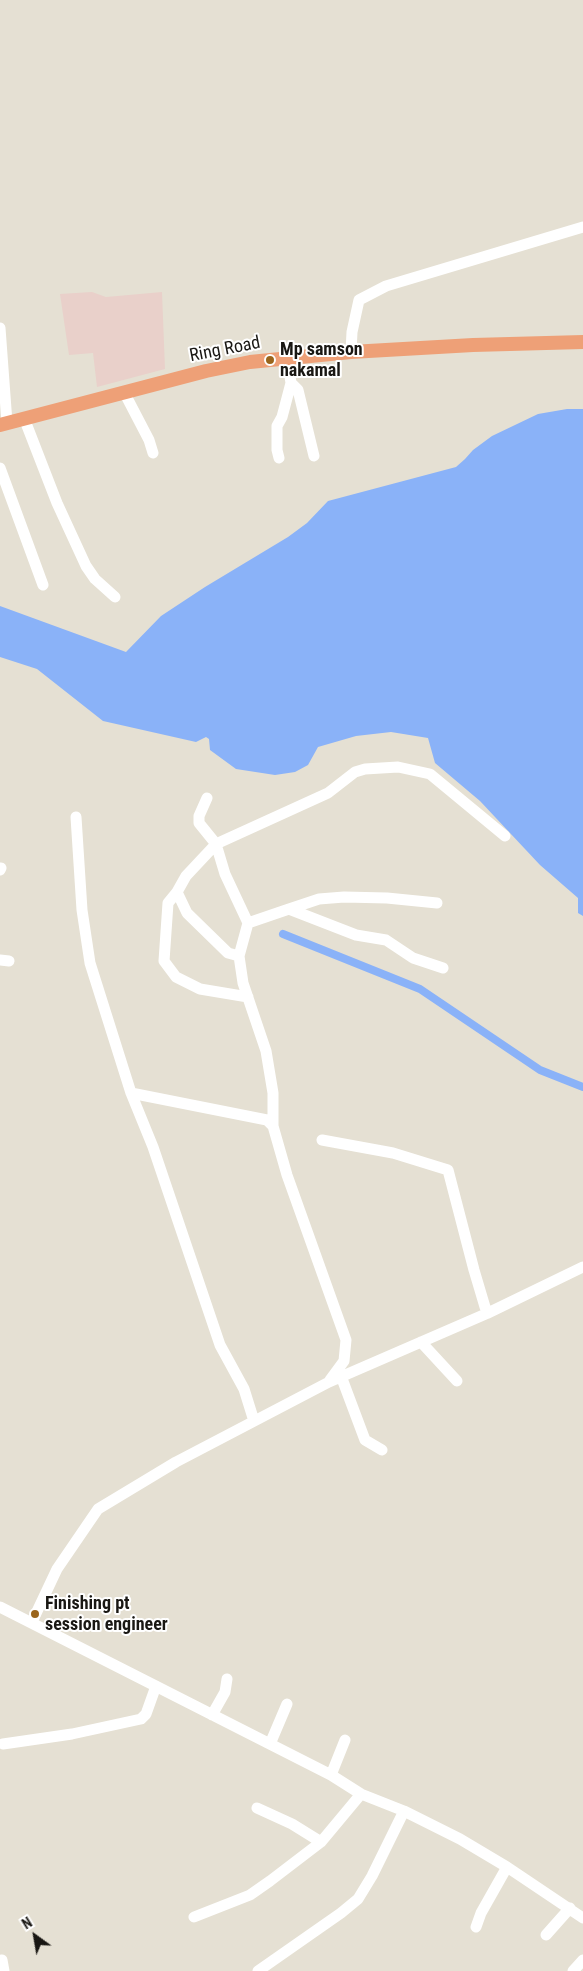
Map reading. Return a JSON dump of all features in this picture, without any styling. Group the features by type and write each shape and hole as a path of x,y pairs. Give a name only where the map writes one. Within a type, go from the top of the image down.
{"main road":[{"name":"Ring Road","path":"4,424 219,368 287,358 351,352 473,345 583,342"}],"street":[{"path":"351,352 352,332 359,300 386,286 583,227"},
{"path":"0,328 4,424"},
{"path":"279,458 277,426 282,417 291,383 287,358"},
{"path":"291,383 298,390 314,456"},
{"path":"124,392 153,453"},
{"path":"24,418 57,503 86,566 95,579 115,597"},
{"path":"0,468 43,585"},
{"path":"248,997 200,989 176,977 164,961 168,903 186,876 216,844 328,793 355,772 365,769 398,767 430,774 505,836"},
{"path":"207,798 199,816 199,823 216,844 225,874 248,923 239,956 243,983 266,1051 273,1093 273,1126 287,1175 346,1340 344,1361 328,1382"},
{"path":"76,817 82,910 90,963 131,1093 152,1147 220,1344 244,1389 254,1421"},
{"path":"177,892 187,913 214,941 228,953 239,956"},
{"path":"248,923 318,899 344,897 387,898 437,903"},
{"path":"289,909 356,935 386,940 413,958 443,968"},
{"path":"131,1093 267,1120 273,1126"},
{"path":"322,1140 393,1153 448,1170 474,1270 488,1313"},
{"path":"32,1622 57,1569 98,1509 176,1462 328,1382 488,1313 583,1267"},
{"path":"421,1342 457,1381"},
{"path":"341,1376 365,1440 382,1450"},
{"path":"0,1607 331,1775 362,1794 404,1811 460,1839 507,1867 583,1918"},
{"path":"212,1715 225,1692 227,1679"},
{"path":"3,1744 72,1734 141,1719 146,1714 156,1686"},
{"path":"270,1744 287,1704"},
{"path":"331,1775 345,1740"},
{"path":"194,1917 250,1895 321,1842 362,1794"},
{"path":"257,1808 292,1824 321,1842"},
{"path":"258,1971 342,1913 358,1898 372,1876 404,1811"},
{"path":"476,1927 481,1913 507,1867"},
{"path":"546,1935 570,1908"},
{"path":"574,1971 583,1960"}],"shaded area":[{"path":"92,292 106,297 162,292 165,369 97,387 93,353 69,355 60,294"}],"water":[{"path":"567,409 583,409 583,916 578,913 578,898 540,865 480,801 435,763 428,738 391,732 356,736 318,747 308,765 295,772 275,775 236,769 210,750 209,739 206,737 196,742 103,721 37,669 0,657 0,606 126,652 161,616 288,537 307,523 328,501 456,467 473,450 492,436 538,414"}],"waterway":[{"path":"283,934 420,989 540,1070 583,1087"}],"place":[{"name":"Mp samson nakamal","path":"270,360"},
{"name":"Finishing pt session engineer","path":"35,1614"}]}
